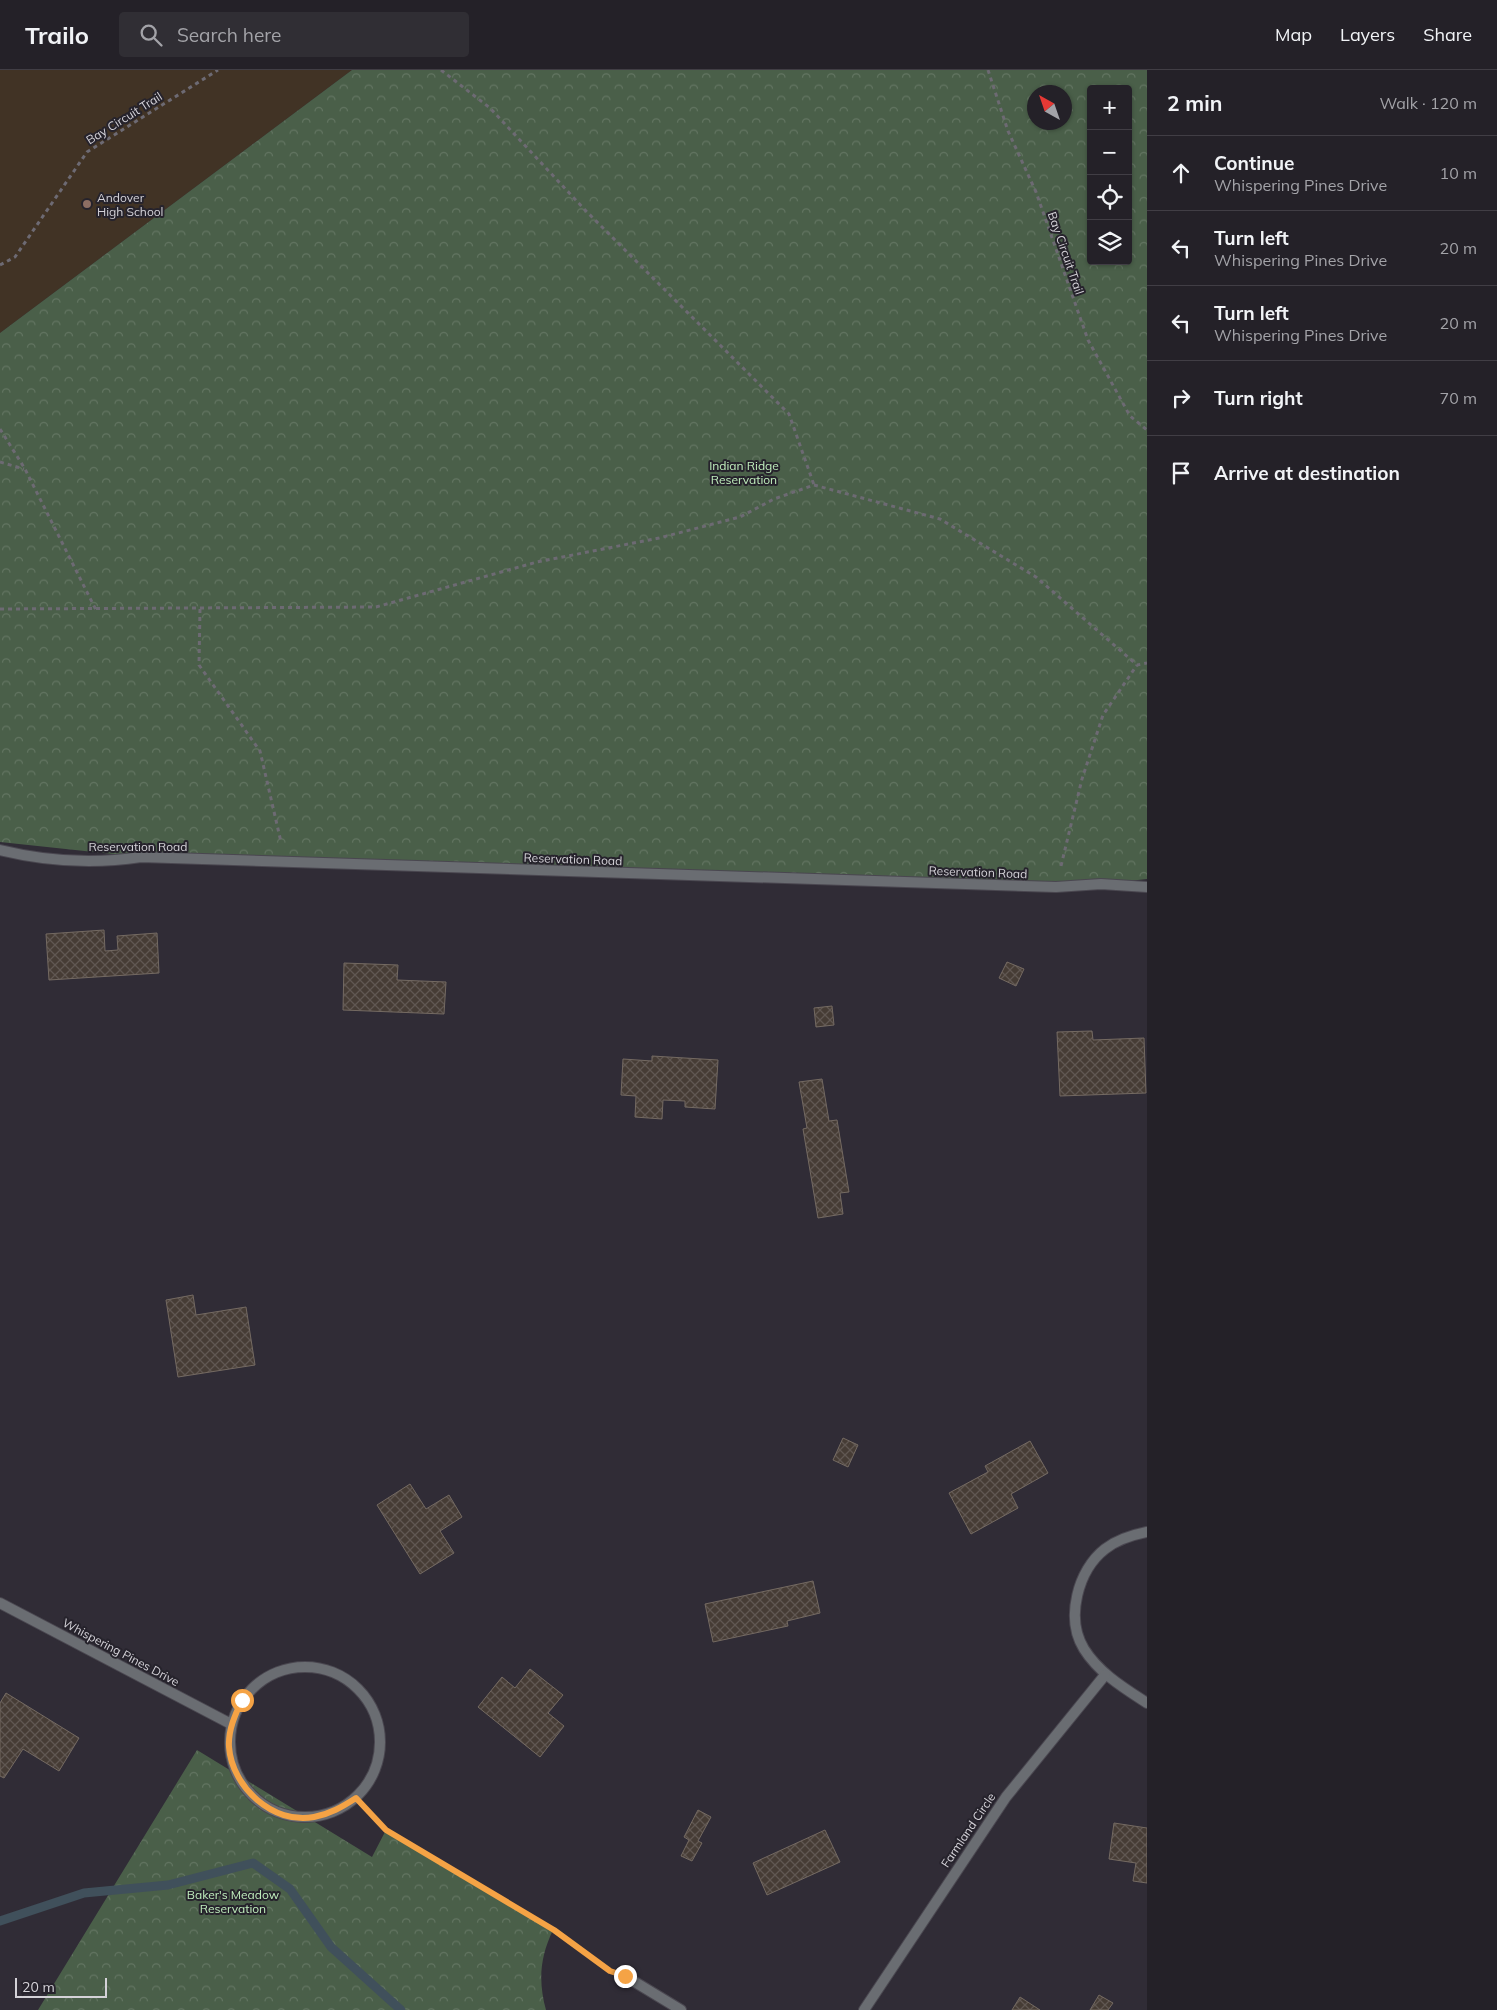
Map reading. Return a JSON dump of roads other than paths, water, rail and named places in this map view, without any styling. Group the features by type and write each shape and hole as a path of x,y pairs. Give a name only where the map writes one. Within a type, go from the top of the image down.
{"street":[{"name":"Reservation Road","path":"0,850 30,857 116,861 141,857 1056,887 1101,884 1147,887"},
{"path":"1147,1532 1127,1536 1105,1549 1088,1568 1077,1594 1075,1622 1084,1648 1106,1675 1147,1703"},
{"name":"Whispering Pines Drive","path":"0,1603 231,1724"},
{"path":"309,1666 335,1672 357,1686 373,1706 380,1731 380,1757 371,1780 356,1798 335,1811 312,1818 288,1816 266,1807 248,1792 235,1771 229,1748 231,1724 242,1700 260,1681 283,1669 309,1666"},
{"name":"Farmland Circle","path":"864,2010 1006,1797 1106,1675"},
{"path":"625,1976 681,2010"}],"waterway":[{"path":"0,1921 84,1893 168,1885 253,1863 290,1889 331,1947 401,2010"}],"place":[{"name":"Andover High School","path":"87,204"}],"park label":[{"name":"Indian Ridge Reservation","path":"744,472"},
{"name":"Baker's Meadow Reservation","path":"233,1901"}]}
